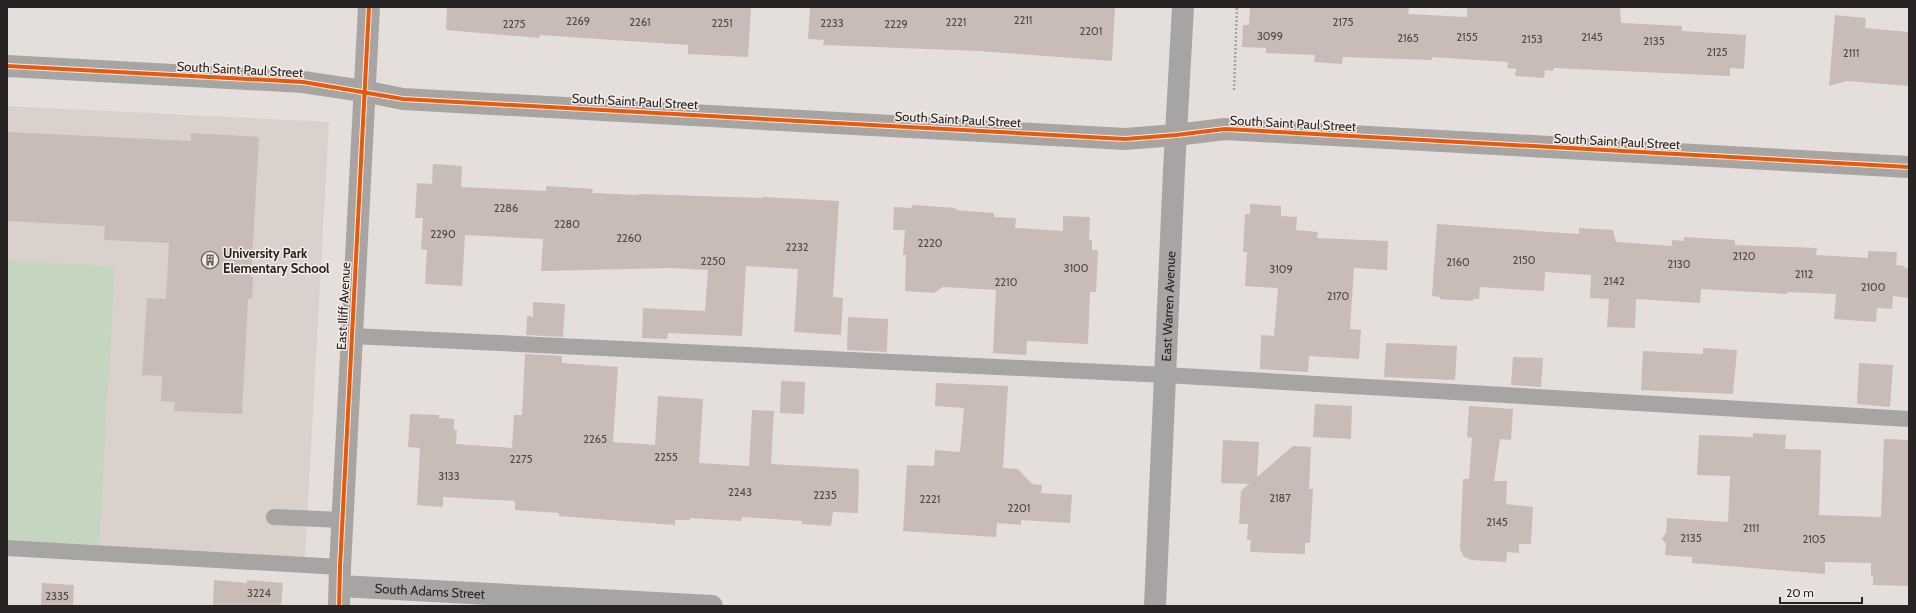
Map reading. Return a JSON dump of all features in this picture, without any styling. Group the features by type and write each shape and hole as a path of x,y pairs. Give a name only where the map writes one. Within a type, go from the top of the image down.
{"street":[{"name":"East Iliff Avenue","path":"340,586 363,91 369,7"},
{"name":"East Warren Avenue","path":"1155,606 1183,7"},
{"name":"South Saint Paul Street","path":"7,66 302,82 363,91 402,99 1125,139 1225,129 1909,167"},
{"name":"South Adams Street","path":"340,586 712,606"}],"lane":[{"path":"352,336 1165,375 1909,419"},
{"path":"274,517 342,520"},
{"path":"7,548 340,586"}],"path":[{"path":"1234,90 1237,7"}],"shaded area":[{"path":"7,106 329,122 305,557 7,540"}],"green space":[{"path":"7,260 115,267 99,544 7,540"}],"building":[{"path":"447,7 751,7 748,57 688,54 688,45 540,35 539,38 446,30"},
{"path":"810,7 1115,7 1112,61 979,51 823,45 824,40 808,39"},
{"path":"1250,7 1409,7 1408,14 1467,17 1467,7 1620,7 1621,23 1682,26 1682,31 1746,35 1744,69 1730,68 1730,76 1554,68 1553,71 1545,70 1544,78 1515,76 1516,69 1507,68 1508,62 1432,57 1432,60 1343,57 1342,64 1314,62 1315,55 1266,53 1266,48 1242,47 1243,25 1249,25"},
{"path":"1835,15 1866,18 1865,28 1909,32 1909,86 1847,81 1829,86"},
{"name":"University Park Elementary School","path":"7,132 191,141 191,133 259,137 251,277 253,277 252,299 248,299 242,414 174,411 175,402 161,401 162,376 142,375 147,298 166,299 169,243 104,240 105,226 7,221"},
{"path":"433,164 462,166 461,187 546,191 546,186 593,189 592,193 763,197 839,201 833,297 843,298 841,335 794,332 798,269 746,266 742,336 668,333 667,339 642,338 643,308 705,311 708,270 670,268 541,271 543,239 465,235 462,286 425,284 427,250 421,249 423,218 415,218 417,183 432,184"},
{"path":"1250,204 1281,206 1281,216 1297,217 1296,230 1318,232 1317,238 1388,241 1387,270 1354,268 1350,329 1361,330 1359,359 1309,356 1308,372 1260,369 1261,335 1274,336 1278,288 1245,286 1247,252 1243,252 1245,214 1250,214"},
{"path":"912,205 956,208 955,210 994,213 994,217 1016,218 1015,228 1063,231 1063,216 1090,217 1089,240 1092,240 1092,250 1098,250 1096,292 1090,292 1088,344 1027,341 1026,355 993,353 996,290 943,287 934,293 905,291 906,255 903,255 905,230 893,230 894,207 912,208"},
{"path":"1437,224 1579,234 1579,228 1613,230 1616,242 1672,246 1672,240 1684,241 1684,237 1735,240 1735,245 1817,248 1816,255 1868,258 1868,251 1897,252 1896,265 1905,266 1904,268 1909,269 1909,298 1893,296 1892,309 1877,308 1876,322 1834,319 1836,294 1787,292 1787,294 1701,289 1700,303 1636,299 1635,328 1607,327 1609,299 1590,298 1591,275 1545,272 1544,291 1480,287 1479,299 1473,299 1473,301 1440,299 1440,297 1432,296"},
{"path":"533,302 565,304 563,337 526,335 527,316 533,317"},
{"path":"848,317 888,319 887,352 847,350"},
{"path":"1386,343 1457,346 1455,380 1384,377"},
{"path":"1703,348 1737,350 1733,394 1641,390 1643,351 1703,354"},
{"path":"525,354 562,356 562,363 618,367 613,442 655,445 658,396 703,399 699,463 749,466 752,410 774,411 771,464 859,469 858,513 833,512 831,526 802,524 802,521 742,517 741,521 690,518 690,520 675,520 675,525 559,516 559,513 515,510 515,501 443,497 443,507 417,505 420,448 408,447 410,414 439,415 439,418 454,419 454,430 457,430 456,444 512,448 514,415 522,415"},
{"path":"1513,357 1543,358 1541,387 1511,385"},
{"path":"1859,363 1893,365 1890,407 1857,404"},
{"path":"781,381 805,382 804,414 780,413"},
{"path":"936,383 1008,386 1003,468 1018,469 1032,484 1042,485 1041,493 1072,495 1070,523 1021,520 1021,525 997,523 996,537 903,531 907,465 934,466 935,450 960,452 964,408 935,406"},
{"path":"1315,404 1352,406 1351,439 1313,437"},
{"path":"1469,406 1513,409 1511,440 1500,439 1494,481 1507,481 1506,504 1533,507 1531,544 1519,544 1519,553 1507,552 1506,562 1472,560 1464,557 1460,549 1463,479 1469,479 1472,438 1467,437"},
{"path":"1753,433 1786,435 1785,449 1821,450 1819,515 1881,517 1884,439 1909,440 1909,586 1873,585 1871,563 1825,562 1825,574 1692,563 1692,557 1665,555 1666,544 1662,539 1666,533 1667,518 1728,522 1730,476 1697,475 1699,435 1753,437"},
{"path":"1223,440 1259,442 1257,477 1293,446 1311,447 1309,489 1313,489 1310,543 1305,543 1305,554 1250,552 1251,540 1247,540 1248,524 1239,524 1241,491 1249,484 1221,483"},
{"path":"214,580 247,583 247,580 283,583 281,606 213,606"},
{"path":"42,583 74,585 73,606 41,606"}],"cycle path":[{"path":"339,606 369,7"},
{"path":"7,66 303,82 403,99 1125,139 1225,129 1909,167"}],"place":[{"name":"University Park Elementary School","path":"210,260"}]}
